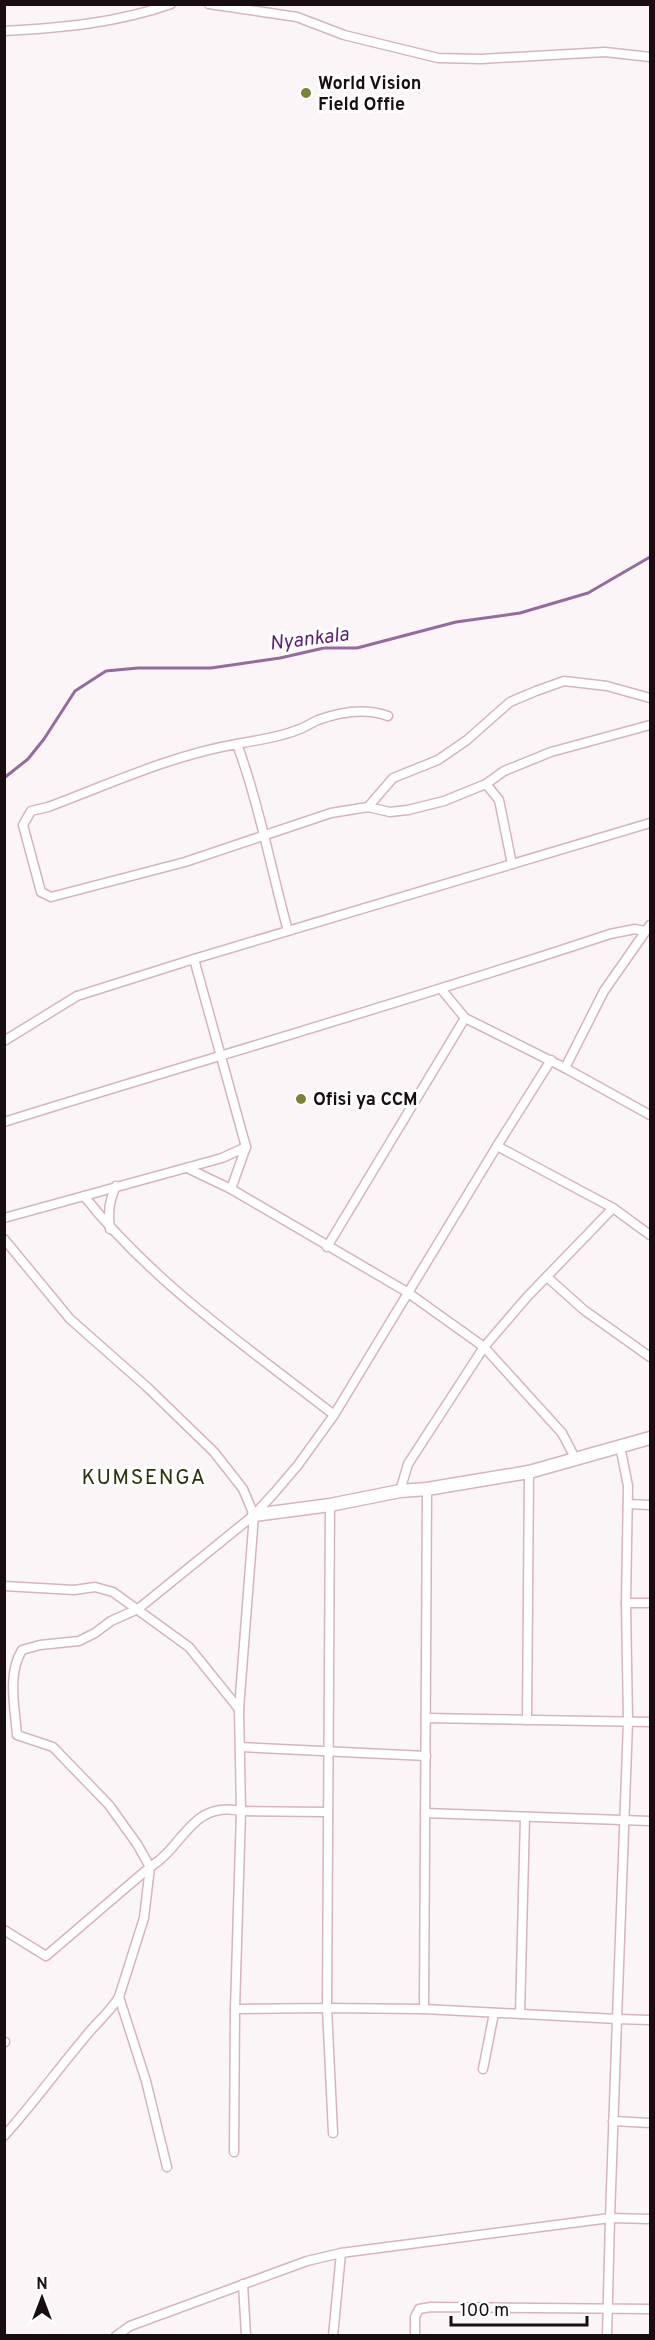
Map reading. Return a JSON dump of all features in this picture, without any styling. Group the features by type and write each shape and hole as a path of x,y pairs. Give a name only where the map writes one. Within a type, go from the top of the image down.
{"street":[{"path":"4,31 96,24 152,11 171,4"},
{"path":"209,4 297,17 344,35 438,58 481,59 605,52 651,57"},
{"path":"368,807 393,778 438,760 467,740 510,702 536,691 564,681 607,686 651,698"},
{"path":"387,716 365,710 319,720 297,731 282,735 216,747 148,769 57,804 31,811 23,825 41,892 51,897 185,862 332,813 368,807 390,812 444,801 486,784 504,771 551,752 651,725"},
{"path":"237,744 288,931"},
{"path":"486,784 498,800 512,864"},
{"path":"4,1041 77,996 651,823"},
{"path":"4,1122 442,990 610,934 647,928"},
{"path":"565,1068 604,991 647,928"},
{"path":"194,959 246,1147 231,1189"},
{"path":"442,990 465,1018 551,1060 651,1114"},
{"path":"327,1247 465,1018"},
{"path":"4,2136 36,2100 87,2035 114,2006 119,1997 144,1918 150,1867 109,1804 53,1747 17,1735 15,1662 22,1650 40,1645 79,1641 117,1618 138,1609 254,1515 298,1464 334,1415 496,1146 551,1060"},
{"path":"496,1146 614,1208 651,1235"},
{"path":"4,1218 222,1158 246,1147"},
{"path":"187,1168 231,1189 407,1292 484,1347 562,1433 575,1458"},
{"path":"110,1229 108,1210 116,1186"},
{"path":"84,1196 110,1229 190,1304 334,1415"},
{"path":"400,1491 408,1464 484,1347 547,1276 614,1208"},
{"path":"4,1239 70,1319 147,1387 214,1452 243,1489 254,1515 239,1709 241,1811 235,2009 234,2152"},
{"path":"547,1276 584,1310 651,1357"},
{"path":"254,1515 330,1505 400,1491 427,1489 529,1472 651,1438"},
{"path":"607,2336 628,1722 626,1603 628,1486 620,1446"},
{"path":"527,1720 529,1472"},
{"path":"424,2009 427,1489"},
{"path":"628,1504 651,1505"},
{"path":"330,1505 327,2008 333,2133"},
{"path":"4,1586 74,1590 95,1587 113,1592 189,1647 239,1709"},
{"path":"626,1603 651,1603"},
{"path":"426,1718 651,1722"},
{"path":"240,1747 426,1756"},
{"path":"4,1930 46,1956 150,1867 163,1859 179,1837 213,1810 227,1808 241,1811 327,1812"},
{"path":"425,1813 651,1821"},
{"path":"520,2014 525,1816"},
{"path":"119,1997 146,2081 167,2167"},
{"path":"235,2009 424,2009 651,2020"},
{"path":"483,2069 494,2013"},
{"path":"614,2121 651,2122"},
{"path":"117,2336 130,2326 243,2284 307,2261 341,2253 610,2218 651,2219"},
{"path":"333,2336 341,2253"},
{"path":"243,2284 246,2336"},
{"path":"415,2336 415,2318 419,2309 430,2307 651,2309"}],"waterway":[{"name":"Nyankala","path":"4,778 28,759 75,691 106,671 138,668 211,668 280,658 324,648 357,648 456,622 520,613 588,593 650,557"}],"place":[{"name":"World Vision Field Offie","path":"306,93"},
{"name":"Ofisi ya CCM","path":"301,1099"}],"district":[{"name":"KUMSENGA","path":"144,1477"}]}
